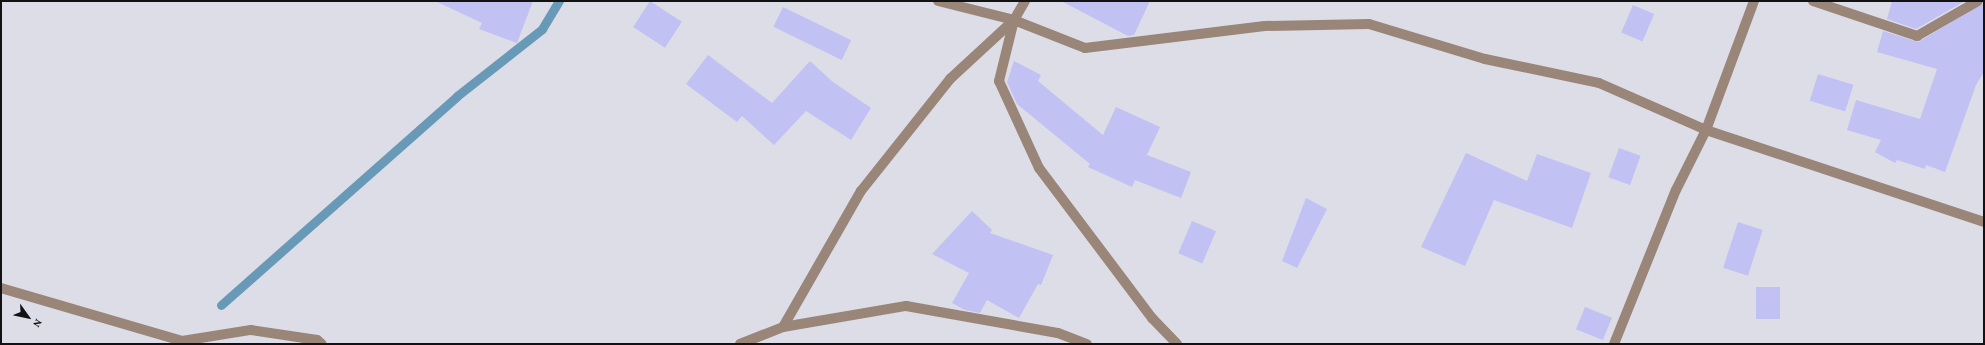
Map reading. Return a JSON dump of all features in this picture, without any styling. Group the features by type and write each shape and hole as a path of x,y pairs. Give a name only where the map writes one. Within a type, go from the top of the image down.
{"street":[{"path":"938,1 1014,20 1085,48 1265,26 1369,24 1485,59 1599,83 1706,130 1984,222"},
{"path":"1025,1 1014,20 999,81 1039,168 1152,318 1176,344"},
{"path":"1614,344 1676,190 1706,130 1754,1"},
{"path":"1813,1 1917,36 1978,1"},
{"path":"783,327 861,191 950,79 1014,20"},
{"path":"1,288 182,342 251,330 317,340 322,344"},
{"path":"740,344 783,327 906,306 1058,333 1088,344"}],"building":[{"path":"435,1 533,1 517,43 479,29 482,23"},
{"path":"650,1 682,22 665,48 633,27"},
{"path":"1061,1 1150,1 1134,35 1128,36"},
{"path":"1892,1 1965,1 1916,29 1887,19"},
{"path":"1984,3 1984,72 1976,85 1945,172 1926,165 1925,169 1897,160 1895,163 1875,152 1881,140 1847,130 1856,100 1920,119 1937,69 1877,52 1883,31 1918,42"},
{"path":"1633,5 1654,14 1642,42 1621,33"},
{"path":"783,7 851,40 842,60 773,27"},
{"path":"708,55 772,103 810,61 833,82 871,108 851,140 806,111 774,145 742,116 737,122 686,84"},
{"path":"1014,61 1041,75 1038,81 1103,135 1116,107 1160,127 1147,155 1191,172 1181,198 1135,180 1132,187 1088,167 1090,164 1017,104 1007,82"},
{"path":"1818,74 1853,85 1845,112 1810,101"},
{"path":"1619,148 1641,156 1630,185 1608,177"},
{"path":"1466,153 1527,181 1537,154 1591,173 1572,228 1494,200 1465,266 1421,247"},
{"path":"1306,198 1327,209 1297,268 1282,261"},
{"path":"972,211 992,230 990,233 1053,255 1041,285 1038,284 1019,318 987,300 980,313 965,310 952,303 969,273 932,254"},
{"path":"1192,221 1216,231 1202,263 1178,253"},
{"path":"1738,222 1763,230 1748,276 1723,268"},
{"path":"1756,287 1780,287 1780,319 1756,319"},
{"path":"1585,307 1612,318 1603,340 1576,329"}],"waterway":[{"path":"221,305 457,96 542,29 559,1"}]}
